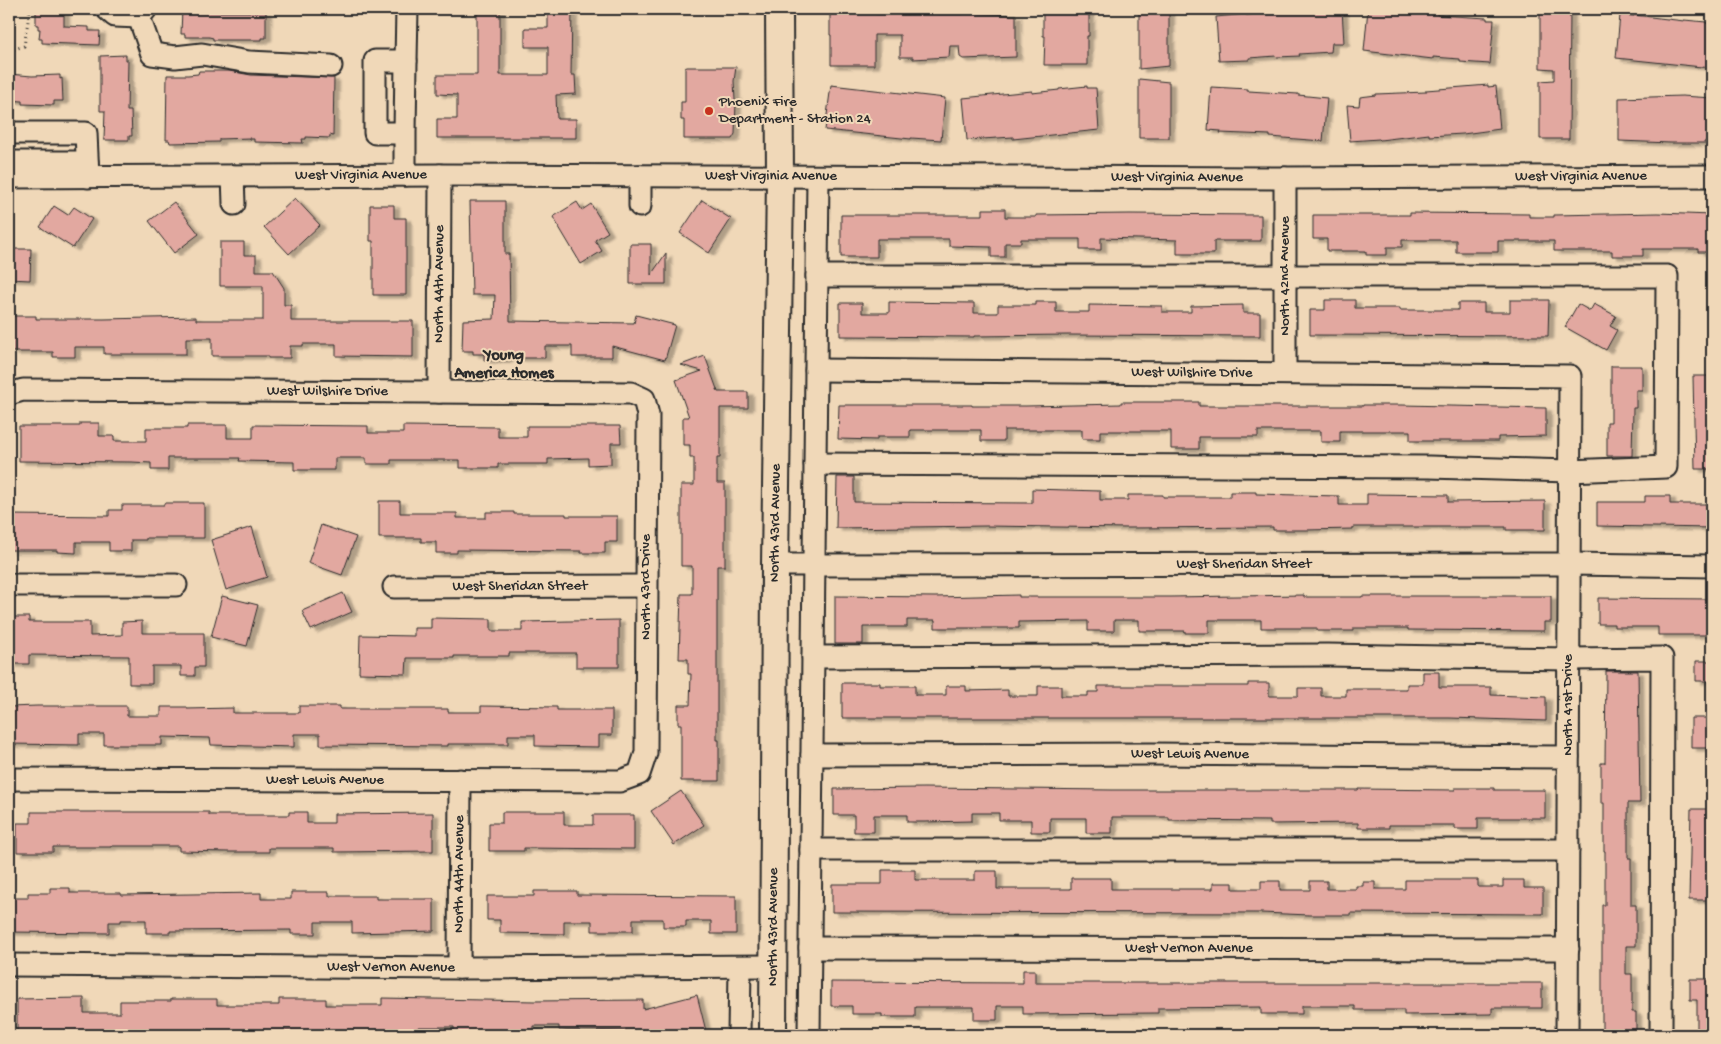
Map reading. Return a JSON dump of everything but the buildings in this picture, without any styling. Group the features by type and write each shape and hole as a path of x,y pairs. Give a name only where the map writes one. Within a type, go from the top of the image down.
{"main road":[{"name":"North 43rd Avenue","path":"772,1035 780,176 779,9"}],"street":[{"path":"107,9 115,16 142,13 152,54 175,57 202,54 249,62 332,66"},
{"path":"405,175 407,9"},
{"path":"405,133 375,133 375,61 406,61"},
{"path":"9,133 86,133 87,169 9,162"},
{"name":"West Virginia Avenue","path":"9,176 87,169 233,176 1285,178 1712,176"},
{"name":"North 44th Avenue","path":"439,392 440,175"},
{"path":"233,176 234,204"},
{"path":"640,176 640,206"},
{"path":"809,1035 818,177"},
{"name":"North 42nd Avenue","path":"1285,178 1285,373"},
{"path":"815,464 1419,467 1569,471 1666,467 1667,276 817,276"},
{"name":"West Wilshire Drive","path":"816,370 1570,376"},
{"name":"North 41st Drive","path":"1567,1035 1570,376"},
{"name":"West Wilshire Drive","path":"9,394 23,390 632,393 644,399"},
{"name":"North 43rd Drive","path":"639,774 646,753 648,415 644,399"},
{"name":"West Sheridan Street","path":"775,565 1569,564 1712,566"},
{"path":"9,585 176,585"},
{"name":"West Sheridan Street","path":"394,587 646,586"},
{"path":"813,656 1328,655 1569,659 1662,658 1661,1035"},
{"name":"West Lewis Avenue","path":"812,755 1152,754 1568,757"},
{"name":"West Lewis Avenue","path":"9,779 620,781 639,774"},
{"name":"North 44th Avenue","path":"459,968 460,780"},
{"path":"811,850 1568,850"},
{"name":"West Vernon Avenue","path":"810,948 1568,949"},
{"name":"West Vernon Avenue","path":"9,965 459,968 773,966"},
{"path":"739,1035 740,967"}],"path":[{"path":"9,51 24,46 30,9"}],"place":[{"name":"Phoenix Fire Department - Station 24","path":"709,111"}],"district":[{"name":"Young America Homes","path":"504,365"}]}
